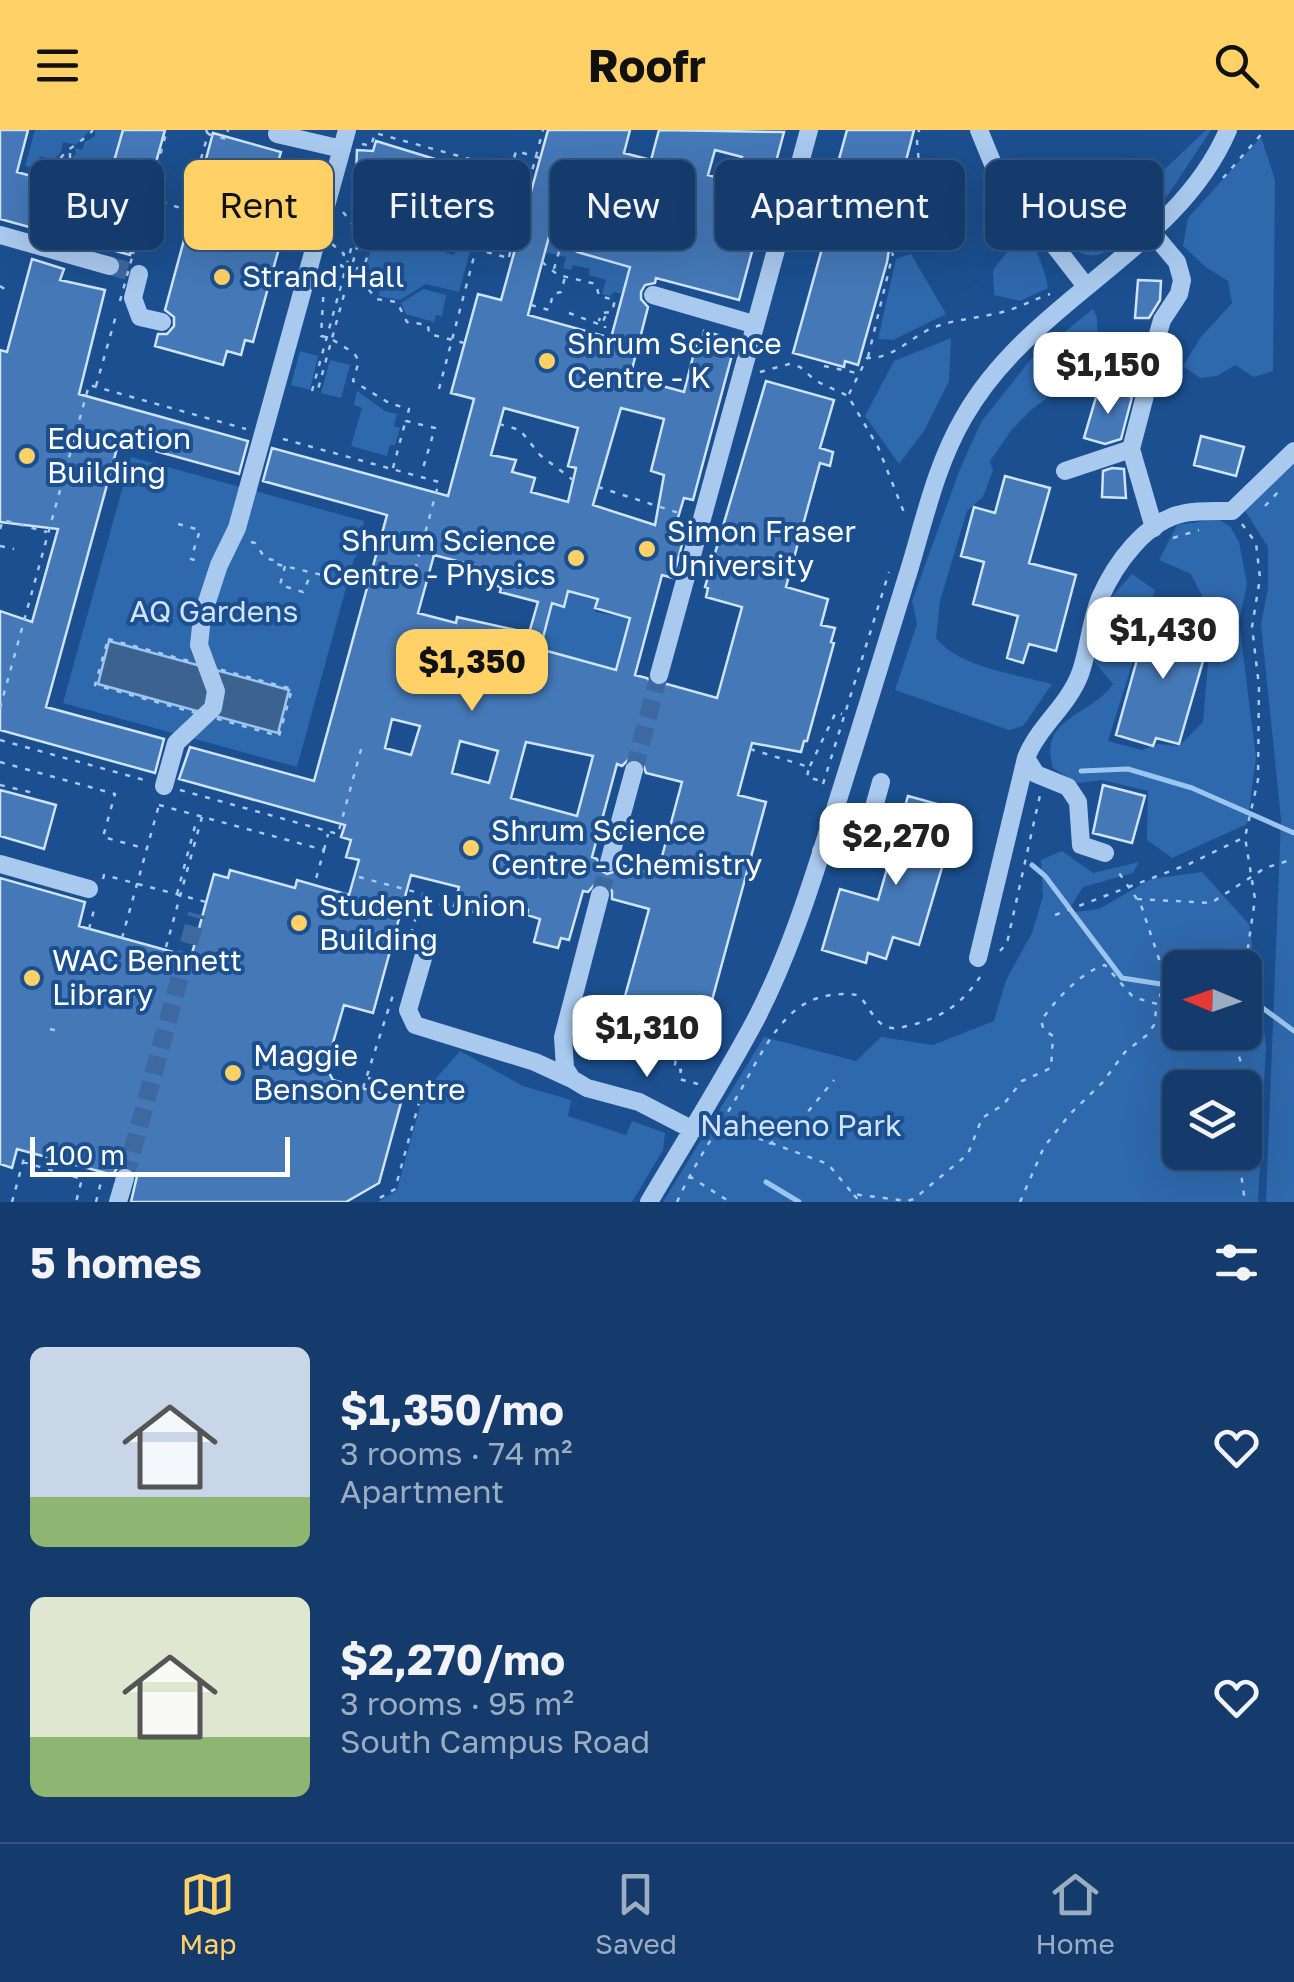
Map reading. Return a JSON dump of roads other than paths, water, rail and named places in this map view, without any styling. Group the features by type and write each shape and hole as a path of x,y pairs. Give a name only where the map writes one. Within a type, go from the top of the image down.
{"street":[{"path":"164,786 176,743 213,708 216,691 199,645 202,618 217,570 237,528 347,130"},
{"path":"659,675 809,130"},
{"path":"979,130 995,169 1085,285"},
{"path":"1163,221 1176,211 1204,173 1228,130"},
{"path":"277,134 342,150"},
{"path":"0,235 110,266"},
{"path":"1158,534 1131,448 1162,320 1182,280 1177,262 1163,245"},
{"path":"649,1202 757,1016 778,971 821,851 935,484 962,420 1006,357 1128,250"},
{"path":"139,274 133,298 140,318 162,322"},
{"path":"654,295 754,324"},
{"path":"1065,471 1131,448"},
{"path":"987,960 1026,758 1031,744 1080,676 1100,598 1130,563 1135,544 1158,534 1183,513 1232,511 1294,452"},
{"path":"1026,758 1036,774 1068,787 1078,802 1081,844 1105,853"},
{"path":"610,862 634,770"},
{"path":"821,851 860,857 882,782"},
{"path":"0,864 89,889"},
{"path":"572,1079 565,1068 563,1037 600,895"},
{"path":"428,942 408,1010 415,1025 535,1062 587,1088 639,1102 693,1130"},
{"path":"118,1202 125,1178"}],"waterway":[{"path":"1081,771 1128,769 1192,788 1294,833"},
{"path":"1032,865 1045,876 1122,978 1162,984"},
{"path":"1262,1007 1294,1031"},
{"path":"766,1182 799,1202"}],"tunnel":[{"path":"110,266 139,274"},
{"path":"634,770 659,675"},
{"path":"600,895 609,862"},
{"path":"125,1178 197,914"}],"place":[{"name":"Strand Hall","path":"222,277"},
{"name":"Shrum Science Centre - K","path":"547,361"},
{"name":"Education Building","path":"27,456"},
{"name":"Simon Fraser University","path":"647,549"},
{"name":"Shrum Science Centre - Physics","path":"576,558"},
{"name":"Shrum Science Centre - Chemistry","path":"471,848"},
{"name":"Student Union Building","path":"299,923"},
{"name":"WAC Bennett Library","path":"32,978"},
{"name":"Maggie Benson Centre","path":"233,1073"}],"park label":[{"name":"AQ Gardens","path":"214,612"},
{"name":"Naheeno Park","path":"801,1126"}]}
